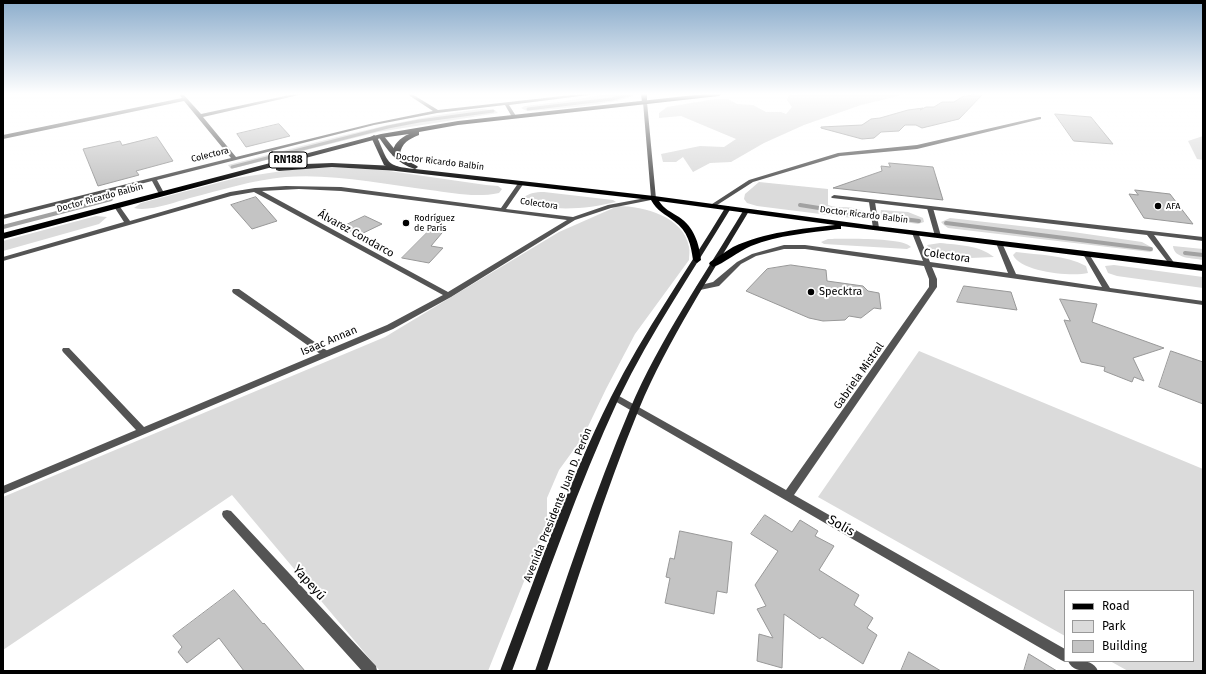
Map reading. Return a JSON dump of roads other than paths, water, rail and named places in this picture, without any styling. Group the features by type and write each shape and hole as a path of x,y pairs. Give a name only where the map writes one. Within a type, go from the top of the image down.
{"highway":[{"name":"RN188","path":"203,182 378,136 442,125"},
{"path":"396,155 398,145 407,137 438,126"},
{"path":"203,182 270,170 314,165 354,165 396,169"},
{"name":"Doctor Ricardo Balbín","path":"3,236 203,182"}],"main road":[{"name":"Doctor Ricardo Balbín","path":"378,136 403,163 416,168 522,183"},
{"name":"Doctor Ricardo Balbín","path":"378,136 386,164 396,169 654,198 938,236 1203,268"},
{"path":"654,198 658,208 688,229 696,243 697,260"},
{"name":"Avenida Presidente Juan D. Perón","path":"506,671 579,478 616,398 646,338 697,260 728,208"},
{"path":"541,671 600,499 635,408 664,348 746,211"},
{"path":"713,264 738,249 764,240 791,233 852,225"}],"street":[{"path":"3,137 59,125"},
{"path":"208,125 235,159"},
{"name":"Colectora","path":"3,217 368,125"},
{"path":"647,125 654,198"},
{"path":"712,206 751,181 821,159 840,154 917,147 1008,125"},
{"path":"153,179 161,193"},
{"name":"Colectora","path":"503,209 522,183"},
{"name":"Colectora","path":"3,259 230,194 255,190 315,187 341,189 574,219"},
{"name":"Álvarez Condarco","path":"255,190 448,295"},
{"path":"834,197 1203,239"},
{"name":"Isaac Annan","path":"3,490 390,327 448,295 574,219 610,206 654,198"},
{"path":"872,202 876,228"},
{"path":"116,205 128,223"},
{"path":"930,208 938,236"},
{"name":"Gabriela Mistral","path":"788,495 933,287 933,279 915,233"},
{"path":"1149,233 1172,264"},
{"path":"999,243 1013,276"},
{"name":"Colectora","path":"700,288 716,284 739,263 754,254 784,247 805,247 1203,303"},
{"path":"1086,254 1107,289"},
{"path":"236,291 326,354"},
{"path":"66,350 143,431"},
{"name":"Solís","path":"616,398 788,495 1064,655"},
{"name":"Yapeyú","path":"227,514 371,671"},
{"path":"1076,662 1092,671"}],"waterway":[{"path":"232,167 396,125"},
{"path":"3,227 111,199"},
{"path":"800,205 863,215"},
{"path":"888,217 919,221"},
{"path":"946,223 1151,249"},
{"path":"1185,253 1203,255"}],"place":[{"name":"AFA","path":"1158,206"},
{"name":"Rodríguez de París","path":"406,223"},
{"name":"Specktra","path":"811,292"}]}
